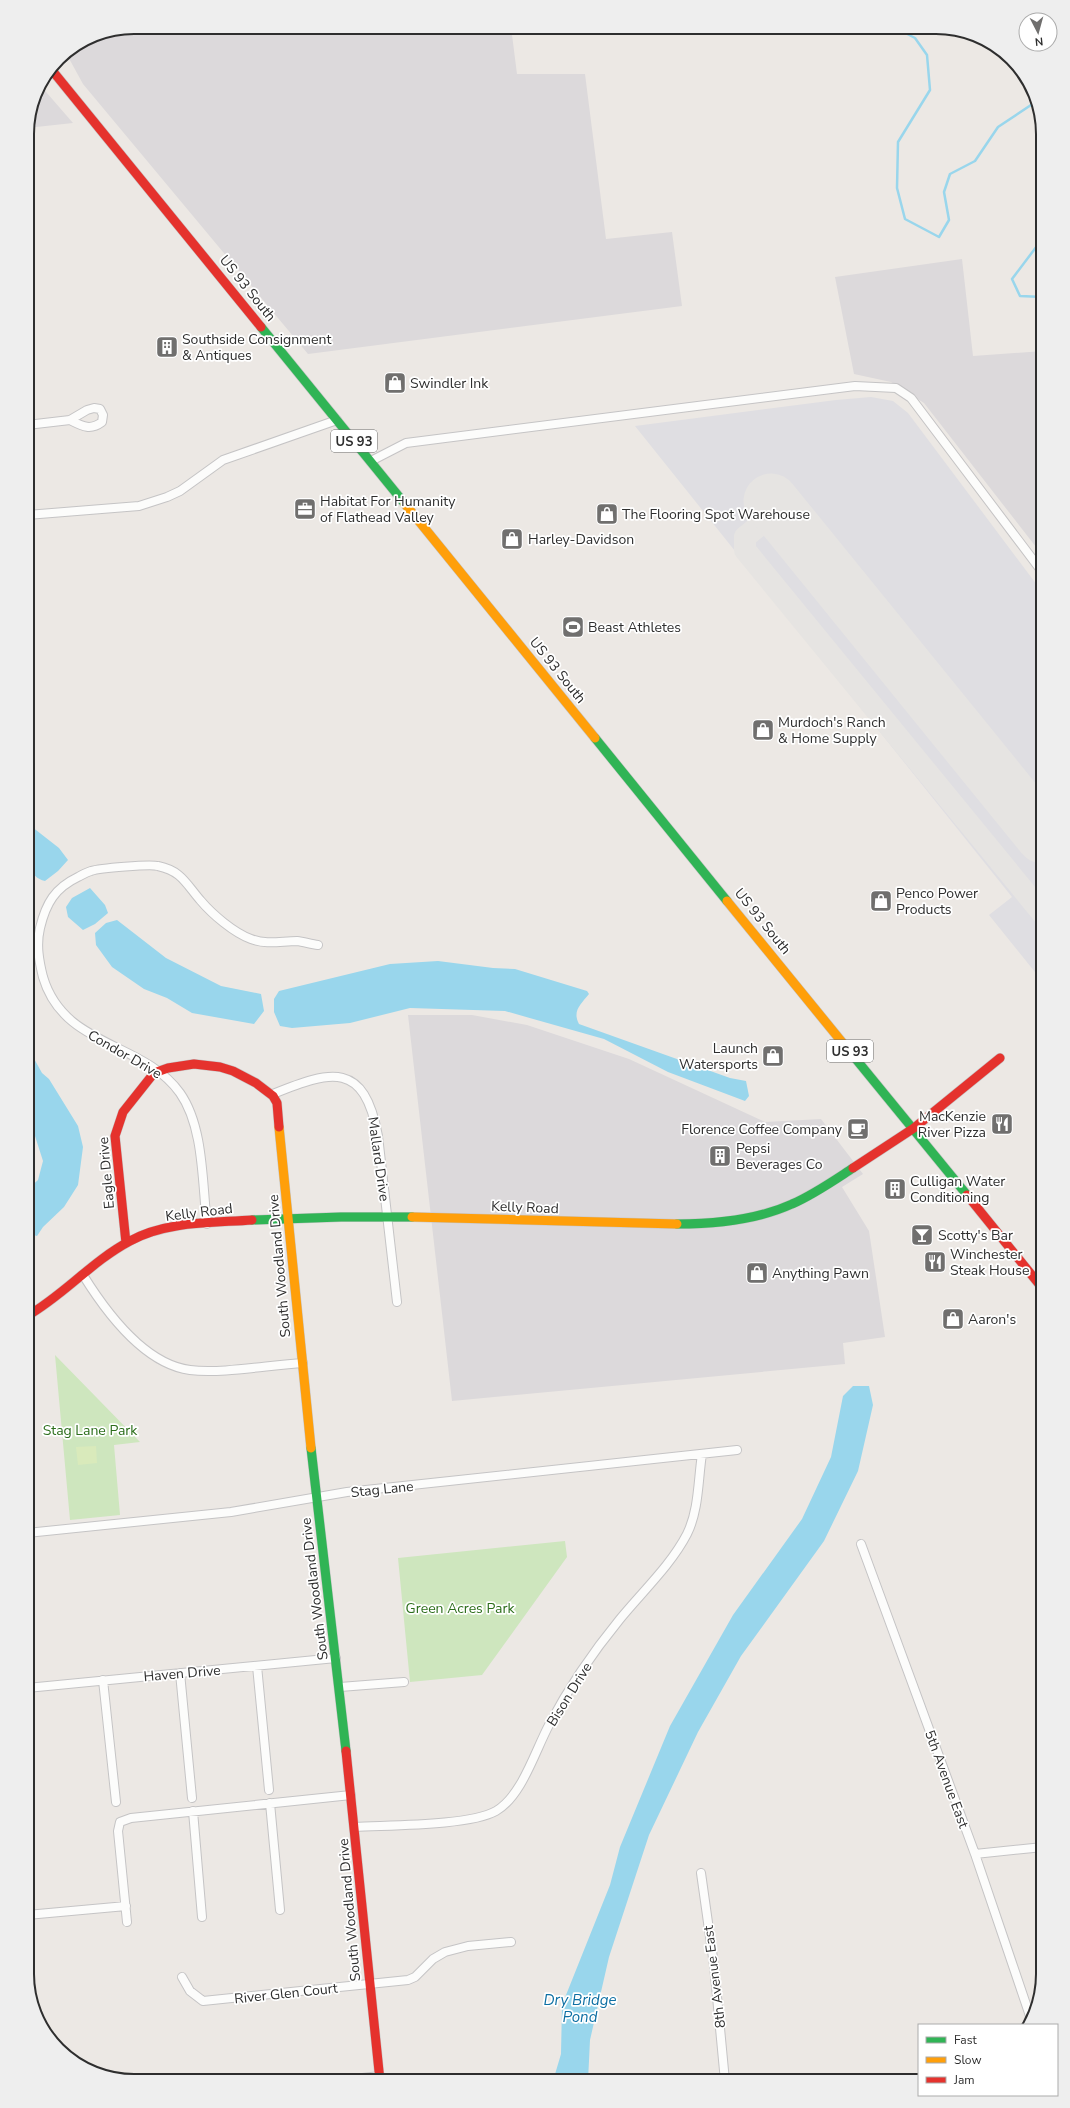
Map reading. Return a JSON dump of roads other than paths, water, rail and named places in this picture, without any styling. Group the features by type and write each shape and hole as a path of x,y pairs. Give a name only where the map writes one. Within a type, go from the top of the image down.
{"street":[{"name":"US 93 South","path":"55,73 1036,1280"},
{"path":"371,461 406,443 855,386 896,388 911,398 1036,564"},
{"path":"34,424 70,420"},
{"path":"34,514 139,506 153,503 180,491 222,460 337,420"},
{"path":"34,939 38,939 42,920 51,899 64,884 91,871 157,865 181,875 214,916 251,939 268,943 298,941 318,945"},
{"name":"Condor Drive","path":"38,939 39,959 46,988 62,1014 100,1040 159,1072 180,1092 195,1126 207,1224"},
{"name":"Kelly Road","path":"34,1312 46,1305 110,1252 126,1243 163,1230 207,1224 333,1216 644,1224 748,1217 775,1211 801,1200 913,1129 1000,1058"},
{"name":"Eagle Drive","path":"126,1243 115,1144 115,1131 128,1102 149,1078 159,1072 189,1065 224,1068 249,1078 273,1094"},
{"name":"Mallard Drive","path":"273,1094 314,1079 331,1077 348,1080 362,1091 371,1106 377,1129 397,1302"},
{"name":"South Woodland Drive","path":"273,1094 277,1103 302,1363 340,1687 379,2074"},
{"path":"83,1275 103,1304 131,1336 149,1353 170,1365 199,1371 302,1363"},
{"name":"Stag Lane","path":"34,1532 223,1513 347,1492 738,1450"},
{"name":"Bison Drive","path":"355,1827 471,1819 487,1815 505,1804 518,1787 547,1729 577,1678 615,1626 664,1567 687,1534 694,1511 702,1454"},
{"name":"5th Avenue East","path":"860,1544 975,1854 1029,2009"},
{"name":"Haven Drive","path":"34,1687 336,1658"},
{"path":"257,1666 269,1790"},
{"path":"180,1673 192,1798"},
{"path":"103,1680 116,1802"},
{"path":"340,1687 404,1682"},
{"path":"127,1922 118,1831 120,1822 131,1818 351,1795"},
{"path":"270,1803 280,1910"},
{"path":"193,1811 202,1917"},
{"path":"975,1854 1036,1848"},
{"name":"8th Avenue East","path":"701,1873 714,1965 724,2074"},
{"path":"34,1914 126,1906"},
{"name":"River Glen Court","path":"182,1976 190,1991 203,2001 370,1984 408,1980 416,1977 433,1959 445,1952 468,1946 511,1942"}],"water":[{"path":"34,828 59,848 68,860 58,871 45,881 37,878 34,874"},
{"path":"90,888 105,905 108,913 95,924 83,930 68,917 66,907 72,898"},
{"path":"117,920 166,958 221,986 261,994 264,1011 254,1024 192,1013 167,998 144,989 112,967 96,945 95,933 106,923"},
{"path":"438,961 493,968 515,969 587,991 589,994 580,1004 576,1015 579,1024 730,1078 746,1081 749,1096 745,1101 668,1072 604,1039 505,1011 410,1008 350,1023 292,1028 280,1026 274,1012 274,999 279,991 390,964"},
{"path":"34,1059 42,1073 49,1079 78,1126 83,1147 78,1185 64,1207 43,1227 37,1236 34,1235 34,1184 38,1180 43,1161 35,1136"},
{"name":"Dry Bridge Pond","path":"853,1386 869,1386 873,1405 858,1471 824,1541 741,1656 698,1732 649,1835 609,1957 590,2040 588,2074 555,2074 561,2054 562,2005 610,1885 620,1847 670,1726 733,1615 802,1519 831,1457 843,1396"}],"waterway":[{"path":"907,34 915,38 927,55 930,90 898,142 897,188 905,219 939,237 949,220 944,192 950,174 975,161 998,127 1032,105"},
{"path":"1036,247 1012,279 1020,296 1036,297"}],"place":[{"name":"Southside Consignment & Antiques","path":"167,347"},
{"name":"Swindler Ink","path":"395,383"},
{"name":"Habitat For Humanity of Flathead Valley","path":"305,509"},
{"name":"The Flooring Spot Warehouse","path":"607,514"},
{"name":"Harley-Davidson","path":"512,539"},
{"name":"Beast Athletes","path":"573,627"},
{"name":"Murdoch's Ranch & Home Supply","path":"763,730"},
{"name":"Penco Power Products","path":"881,901"},
{"name":"Launch Watersports","path":"773,1056"},
{"name":"MacKenzie River Pizza","path":"1002,1124"},
{"name":"Florence Coffee Company","path":"858,1129"},
{"name":"Pepsi Beverages Co","path":"720,1156"},
{"name":"Culligan Water Conditioning","path":"895,1189"},
{"name":"Scotty's Bar","path":"922,1235"},
{"name":"Winchester Steak House","path":"935,1262"},
{"name":"Anything Pawn","path":"757,1273"},
{"name":"Aaron's","path":"953,1319"}],"park label":[{"name":"Stag Lane Park","path":"90,1430"},
{"name":"Green Acres Park","path":"460,1608"}]}
